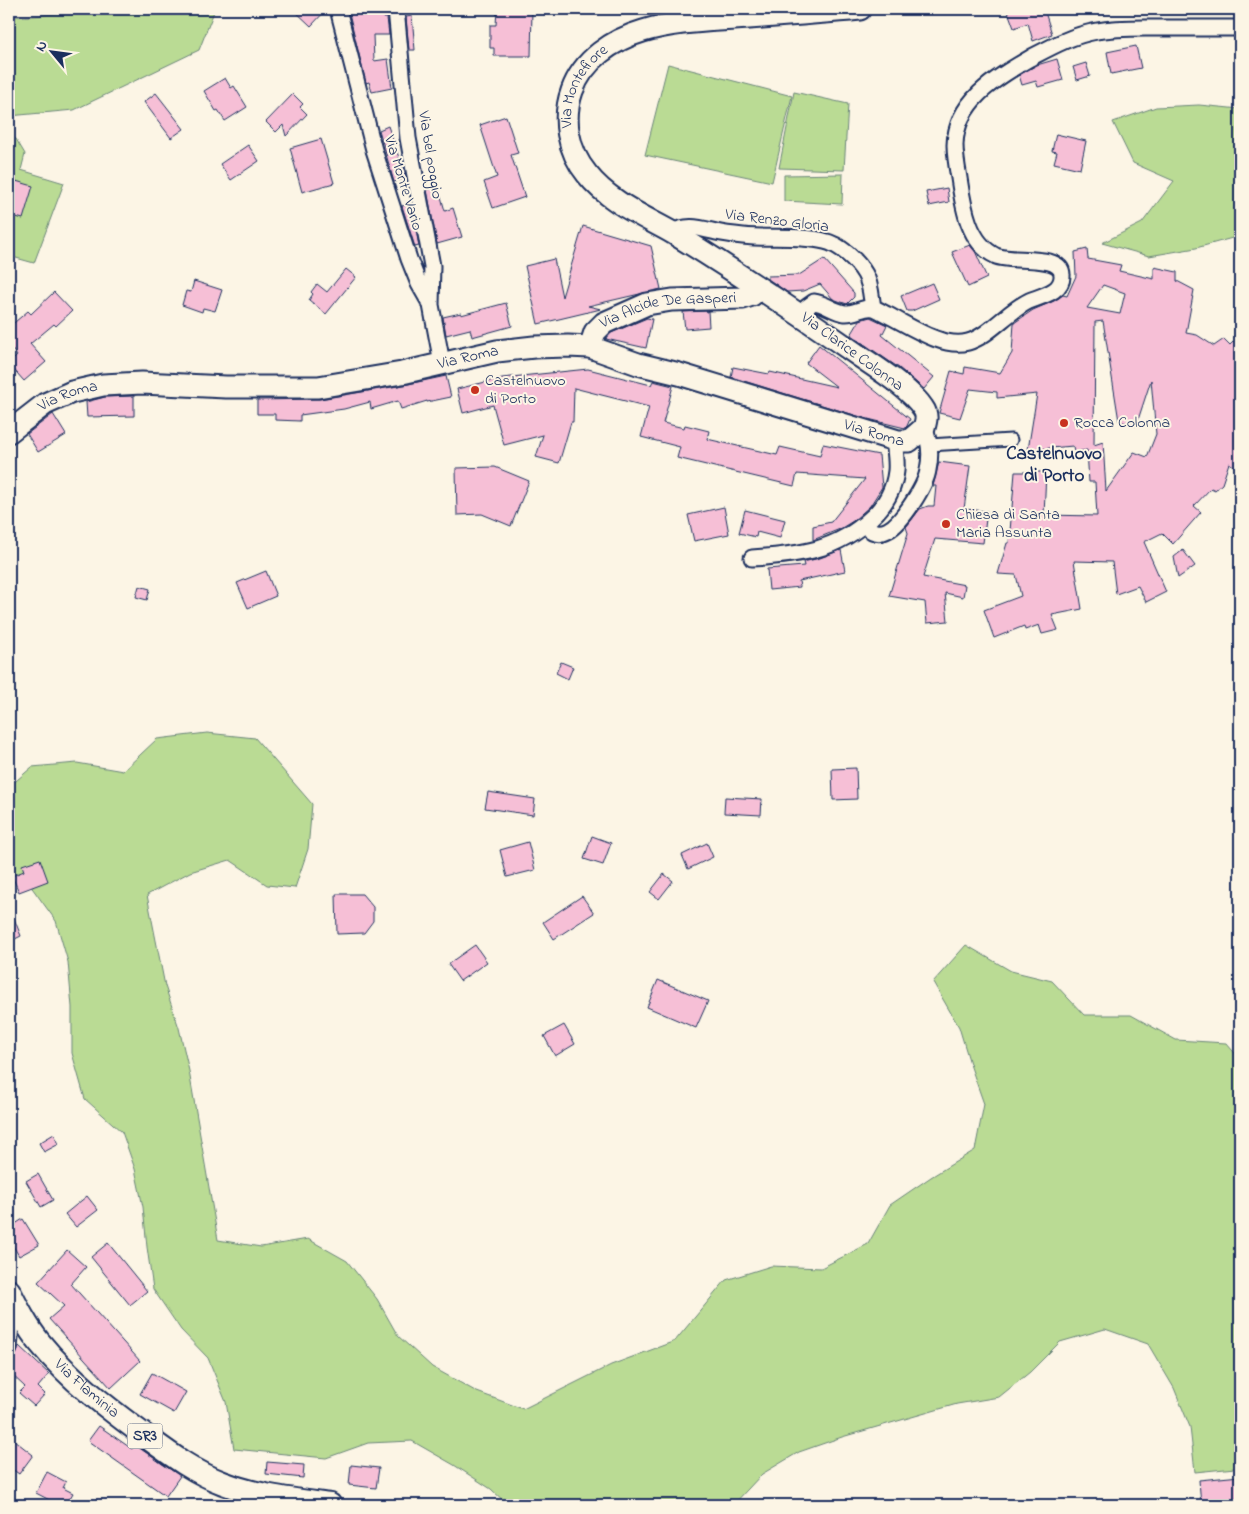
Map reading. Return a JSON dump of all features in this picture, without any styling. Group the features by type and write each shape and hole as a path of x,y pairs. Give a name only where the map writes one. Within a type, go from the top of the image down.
{"main road":[{"name":"Via Montefiore","path":"759,288 642,217 610,196 592,180 580,165 570,139 567,119 572,90 583,70 598,54 610,45 654,28 693,22 860,9"},
{"name":"Via Clarice Colonna","path":"759,288 896,381 924,409 926,437"},
{"name":"Via Alcide De Gasperi","path":"590,348 595,332 604,323 640,307 672,300 743,298 752,295 759,288"},
{"name":"Via Roma","path":"9,432 34,411 51,401 72,392 103,385 142,383 226,387 318,387 394,374 487,353 523,348 568,346 590,348 638,364 688,376 894,440 909,441 926,437"},
{"name":"Via Flaminia","path":"9,1291 25,1321 42,1345 66,1370 107,1407 168,1453 248,1498 330,1505"}],"street":[{"name":"Via Monte Vario","path":"338,9 374,150 391,206 411,266 431,305 442,363"},
{"name":"Via bel poggio","path":"396,9 409,146 432,266 431,305"},
{"path":"802,316 814,302 845,313 873,308 933,337 950,343 960,344 978,338 1020,306 1050,292 1059,284 1062,275 1061,270 1055,263 1007,260 990,253 973,232 965,212 955,154 957,128 972,101 991,82 1054,45 1087,33 1103,30 1144,28 1240,28"},
{"name":"Via Renzo Gloria","path":"671,233 678,229 694,226 756,238 827,242 842,250 863,272 869,285 873,308"},
{"path":"864,525 872,531 883,532 891,528 906,512 925,480 929,466 926,437 1011,440"},
{"path":"752,558 785,555 828,546 844,540 864,525 882,508 892,486 896,466 894,440"},
{"path":"9,1312 11,1338 9,1349"}],"green space":[{"path":"70,9 215,9 199,50 74,110 9,116 9,16 40,16"},
{"path":"668,64 792,96 772,182 645,155"},
{"path":"794,92 848,104 844,170 779,168"},
{"path":"1199,105 1240,109 1240,240 1236,237 1196,248 1149,256 1102,243 1142,223 1174,181 1133,163 1113,122 1156,107"},
{"path":"9,136 16,139 25,154 21,170 64,183 34,263 9,256"},
{"path":"843,174 842,204 784,201 784,175"},
{"path":"207,733 255,738 312,804 308,849 295,888 267,885 230,860 190,872 147,895 165,986 179,1028 189,1071 218,1240 261,1247 308,1239 347,1261 377,1299 398,1336 432,1367 477,1392 523,1409 611,1365 675,1341 726,1280 771,1266 821,1268 868,1244 890,1205 975,1150 984,1104 959,1027 933,982 966,945 1011,971 1052,981 1084,1015 1131,1015 1176,1040 1226,1043 1240,1059 1240,1464 1235,1468 1195,1472 1190,1427 1174,1388 1148,1344 1105,1329 1060,1342 1030,1372 999,1397 957,1404 842,1437 799,1452 762,1474 733,1505 508,1505 491,1489 412,1441 368,1443 326,1458 234,1449 226,1402 208,1358 181,1330 153,1289 143,1207 135,1169 122,1132 85,1099 72,1053 72,1007 68,962 56,921 30,885 9,869 9,787 32,767 77,763 123,771 157,739"}],"building":[{"path":"293,9 327,9 311,26"},
{"path":"348,9 384,9 384,18 387,18 389,35 373,35 374,61 388,59 392,88 372,92 369,82 366,83"},
{"path":"497,9 532,9 531,56 494,56 494,48 490,48 490,25 496,25"},
{"path":"1007,9 1044,9 1052,34 1033,41 1028,23 1014,28"},
{"path":"412,16 415,50 409,50 406,17"},
{"path":"1136,46 1141,68 1111,74 1107,52"},
{"path":"1057,59 1063,80 1038,87 1036,81 1022,85 1019,75 1037,65"},
{"path":"1086,63 1090,76 1077,80 1073,67"},
{"path":"225,78 231,88 234,86 247,107 225,121 218,110 216,111 204,91"},
{"path":"156,93 184,129 171,138 144,102"},
{"path":"293,94 303,104 300,107 307,114 286,136 283,125 276,132 266,122"},
{"path":"506,116 518,153 511,155 525,197 493,208 484,182 497,177 480,125"},
{"path":"388,126 406,178 394,182 379,130"},
{"path":"1056,134 1086,141 1080,169 1054,163 1057,152 1052,151"},
{"path":"321,139 334,183 302,192 290,148"},
{"path":"248,145 259,161 231,180 220,164"},
{"path":"9,179 33,186 23,219 9,215"},
{"path":"438,186 445,211 453,208 462,237 437,244 427,190"},
{"path":"947,188 949,202 929,206 926,192"},
{"path":"411,203 419,246 415,247 402,206"},
{"path":"583,226 651,246 661,289 588,306 601,309 538,324 525,266 554,259 562,297"},
{"path":"970,245 975,251 987,278 968,287 952,252"},
{"path":"1087,249 1088,259 1121,265 1119,271 1154,279 1154,267 1177,272 1177,281 1194,290 1186,333 1197,335 1214,346 1224,339 1230,345 1234,341 1240,351 1240,384 1236,388 1240,398 1240,470 1229,463 1222,484 1215,490 1211,488 1194,506 1201,512 1173,544 1162,533 1144,542 1166,592 1146,602 1138,586 1116,594 1112,562 1074,561 1082,609 1052,615 1058,630 1042,634 1039,625 1025,630 1024,626 994,638 984,610 1021,596 1016,575 998,574 1007,543 1009,543 1015,472 1046,472 1044,515 1097,516 1095,482 1089,482 1087,450 1074,452 1073,446 1028,450 1037,394 997,398 997,392 970,389 960,418 939,413 951,371 964,374 965,367 1000,373 1012,353 1014,323 1033,310 1063,295 1067,296 1076,276 1075,252","holes":["1103,285 1125,293 1120,314 1087,308","1103,321 1119,421 1136,426 1151,380 1156,434 1147,457 1134,452 1106,491 1103,442 1094,445 1095,322"]},
{"path":"824,259 854,293 854,297 847,304 833,299 820,284 803,291 787,292 768,279 768,276 799,275"},
{"path":"346,269 356,277 326,314 309,300 313,294 311,292 317,284 327,292"},
{"path":"194,281 222,290 215,311 203,308 202,312 182,305 186,291 191,292"},
{"path":"932,283 939,299 912,311 907,311 901,296"},
{"path":"54,292 72,311 56,326 54,324 30,344 46,362 24,381 9,364 17,356 9,345 9,327 28,311 31,314"},
{"path":"506,303 512,326 472,337 470,329 446,335 443,317 461,313 461,315"},
{"path":"708,311 709,327 685,329 683,312"},
{"path":"870,317 887,325 882,335 934,377 924,389 899,368 851,335 860,320"},
{"path":"647,318 652,319 646,348 606,339 611,333"},
{"path":"819,345 910,419 907,426 905,428 864,418 731,377 733,367 769,374 770,372 837,387 806,363"},
{"path":"588,369 651,385 653,381 673,386 663,423 684,428 685,425 709,431 707,439 777,455 780,447 820,456 823,444 879,455 882,487 870,506 853,521 840,529 813,540 813,526 831,522 865,479 797,474 794,486 677,458 680,447 641,437 649,407 574,388 573,422 571,422 559,463 536,457 543,435 504,445 493,405 463,413 457,389 502,378"},
{"path":"446,376 451,397 427,401 401,409 398,401 371,409 370,402 344,409 300,415 300,421 275,420 275,414 257,414 257,400 320,399"},
{"path":"134,396 134,416 87,417 86,402 105,397"},
{"path":"53,414 66,435 38,452 27,434"},
{"path":"939,462 970,466 964,509 987,511 983,543 935,539 923,577 965,585 963,597 945,593 948,621 927,623 925,602 889,596 908,533 906,527 920,509 934,506 936,486 933,486"},
{"path":"495,467 529,481 511,526 482,514 457,515 456,468"},
{"path":"724,507 729,534 694,541 688,515"},
{"path":"745,510 785,520 780,538 757,532 756,537 739,533"},
{"path":"841,550 845,571 799,581 800,587 769,590 767,569 804,566 803,562"},
{"path":"1183,550 1195,566 1178,578 1174,557"},
{"path":"266,571 276,596 248,608 237,583"},
{"path":"139,586 150,589 147,600 136,597"},
{"path":"561,662 573,667 568,679 556,673"},
{"path":"856,768 857,799 833,800 832,769"},
{"path":"488,792 535,799 533,815 485,808"},
{"path":"725,797 762,799 761,815 724,813"},
{"path":"592,836 611,843 603,865 584,859"},
{"path":"528,842 535,870 507,877 500,850"},
{"path":"707,843 713,857 688,869 682,855"},
{"path":"40,859 48,881 19,892 12,876 24,871 22,865"},
{"path":"664,874 673,881 659,899 650,892"},
{"path":"336,894 362,894 373,907 373,921 364,933 337,934"},
{"path":"582,896 594,913 554,939 543,922"},
{"path":"9,906 21,936 9,942"},
{"path":"475,945 487,962 460,981 448,964"},
{"path":"658,980 708,1001 696,1028 647,1007"},
{"path":"564,1025 575,1044 555,1056 544,1036"},
{"path":"54,1134 59,1144 44,1152 39,1143"},
{"path":"38,1174 53,1200 41,1207 26,1181"},
{"path":"87,1196 98,1210 76,1227 65,1214"},
{"path":"23,1219 39,1245 19,1256 9,1239 9,1228"},
{"path":"108,1243 147,1291 130,1305 91,1257"},
{"path":"67,1250 86,1267 71,1284 140,1361 111,1388 49,1319 64,1306 38,1282"},
{"path":"19,1346 49,1374 38,1387 45,1394 34,1406 19,1393 25,1387 9,1372"},
{"path":"152,1373 186,1392 174,1413 140,1394"},
{"path":"99,1426 132,1449 135,1445 180,1476 166,1496 88,1441"},
{"path":"9,1436 33,1455 19,1474 9,1467"},
{"path":"267,1462 304,1465 303,1478 266,1474"},
{"path":"351,1465 379,1468 376,1488 349,1485"},
{"path":"47,1472 66,1482 63,1488 73,1493 66,1505 59,1505 36,1493"},
{"path":"1240,1476 1240,1505 1201,1505 1199,1480"}],"place":[{"name":"Castelnuovo di Porto","path":"475,390"},
{"name":"Rocca Colonna","path":"1064,423"},
{"name":"Chiesa di Santa Maria Assunta","path":"946,524"}],"district":[{"name":"Castelnuovo di Porto","path":"1054,465"}]}
